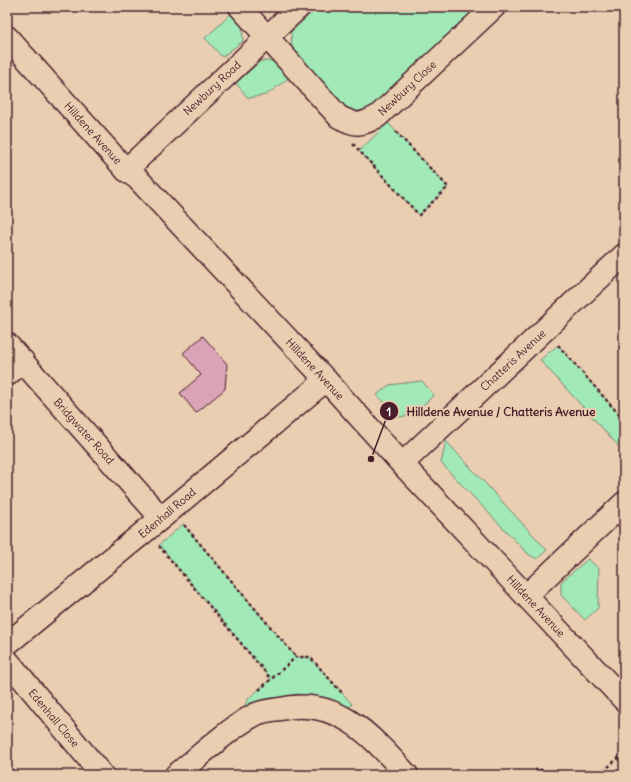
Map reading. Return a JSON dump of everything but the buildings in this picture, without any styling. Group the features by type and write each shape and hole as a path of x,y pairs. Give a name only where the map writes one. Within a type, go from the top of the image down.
{"street":[{"name":"Newbury Close","path":"240,7 339,117 354,124 365,123 378,116 494,7"},
{"name":"Newbury Road","path":"126,170 299,7"},
{"name":"Hilldene Avenue","path":"7,37 126,170 137,178 326,380 402,464 624,700"},
{"name":"Chatteris Avenue","path":"402,464 624,255"},
{"name":"Bridgwater Road","path":"7,344 15,368 160,519"},
{"name":"Edenhall Road","path":"7,644 160,519 326,380"},
{"path":"526,596 624,503"},
{"name":"Edenhall Close","path":"7,660 102,775"},
{"path":"176,775 230,731 257,714 289,707 316,707 333,712 357,725 376,741 407,775"}],"path":[{"path":"544,331 624,420"},
{"path":"160,519 296,657"},
{"path":"160,519 271,679"},
{"path":"599,775 624,753"},
{"path":"531,775 539,768 545,775"}],"green space":[{"path":"318,7 477,7 373,108 356,111 344,106 292,51 291,32"},
{"path":"231,14 242,25 243,41 222,57 205,38"},
{"path":"261,61 274,61 290,77 266,95 248,98 236,83"},
{"path":"388,123 448,187 419,215 359,151"},
{"path":"558,345 624,420 624,452 540,360"},
{"path":"422,381 434,395 412,415 399,417 377,395 389,385"},
{"path":"446,441 547,550 537,559 528,554 441,463"},
{"path":"183,524 296,657 310,657 352,704 348,709 324,700 297,694 243,708 249,698 271,679 159,545"},
{"path":"588,559 599,569 598,608 585,620 561,595 561,582"}],"place":[{"name":"Hilldene Avenue / Chatteris Avenue","path":"371,459"}]}
